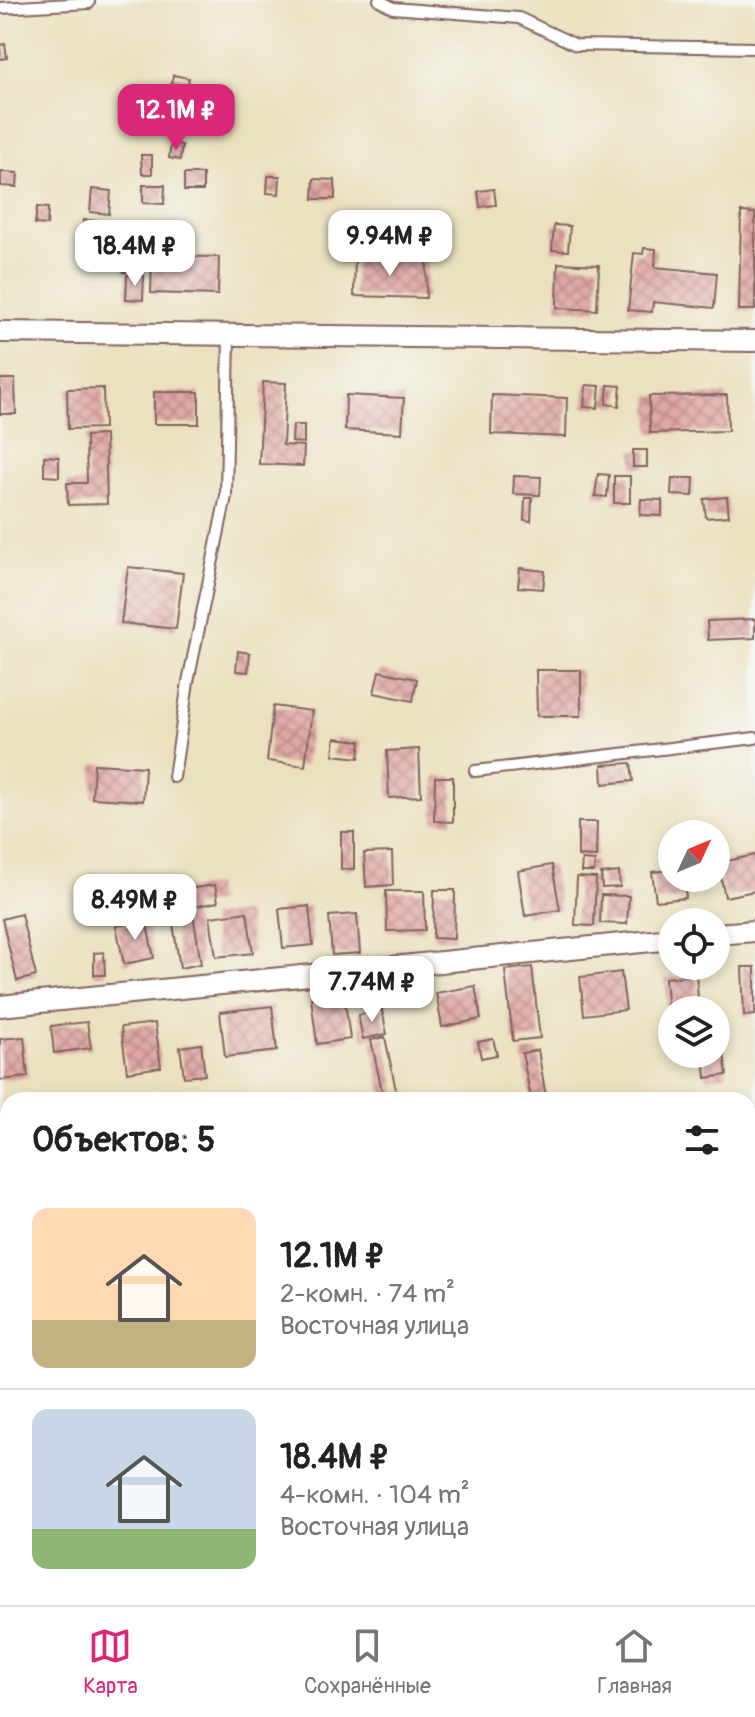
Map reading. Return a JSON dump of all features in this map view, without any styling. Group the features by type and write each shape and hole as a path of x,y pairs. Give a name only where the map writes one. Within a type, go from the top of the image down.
{"street":[{"path":"0,332 755,341"},
{"path":"730,933 755,931"},
{"path":"0,1006 658,940"}],"lane":[{"path":"0,8 89,3 89,0"},
{"path":"379,0 393,8 519,18 576,45 755,48"},
{"path":"174,777 188,682 226,496 229,335"},
{"path":"475,771 755,738"}],"building":[{"path":"5,44 7,58 0,59 0,45"},
{"path":"173,75 189,78 186,96 170,93"},
{"path":"171,143 182,145 180,160 169,158"},
{"path":"141,155 152,155 152,174 142,174"},
{"path":"1,172 18,173 17,187 1,186"},
{"path":"184,174 203,174 203,191 184,191"},
{"path":"268,176 280,176 279,194 267,193"},
{"path":"314,179 335,180 335,199 313,199"},
{"path":"143,185 165,185 164,204 143,203"},
{"path":"92,189 111,191 109,214 90,212"},
{"path":"494,189 496,205 480,207 478,191"},
{"path":"37,207 48,208 47,225 35,224"},
{"path":"741,212 755,213 755,310 739,310"},
{"path":"83,220 98,221 96,254 82,253"},
{"path":"554,225 570,226 568,251 552,250"},
{"path":"124,243 142,243 141,272 123,272"},
{"path":"644,248 656,249 655,267 717,273 714,308 653,302 652,312 628,310 634,253 643,254"},
{"path":"152,256 219,257 218,295 151,293"},
{"path":"355,257 427,259 426,298 354,296"},
{"path":"558,263 599,265 597,310 557,308"},
{"path":"127,275 144,276 143,300 126,299"},
{"path":"0,379 15,379 16,414 0,414"},
{"path":"263,382 286,383 283,445 304,446 303,466 259,464"},
{"path":"586,385 600,386 598,408 584,407"},
{"path":"608,385 621,386 619,406 606,404"},
{"path":"103,388 104,428 68,429 67,389"},
{"path":"154,392 199,392 199,424 154,424"},
{"path":"346,395 404,398 402,433 345,430"},
{"path":"492,395 567,398 566,437 491,434"},
{"path":"727,395 728,431 650,433 649,396"},
{"path":"293,425 304,425 304,443 292,442"},
{"path":"105,435 107,504 68,505 67,483 87,483 86,436"},
{"path":"633,450 647,450 647,467 633,467"},
{"path":"44,456 59,457 59,477 44,476"},
{"path":"598,474 609,475 607,497 595,496"},
{"path":"514,476 541,477 540,495 513,494"},
{"path":"614,476 630,476 630,503 614,503"},
{"path":"672,478 694,478 693,496 671,495"},
{"path":"727,497 729,516 706,518 704,499"},
{"path":"525,498 532,498 531,521 524,520"},
{"path":"641,499 662,500 662,516 640,515"},
{"path":"128,567 183,573 176,629 121,623"},
{"path":"520,568 545,571 543,589 518,587"},
{"path":"755,619 755,638 708,640 707,621"},
{"path":"238,651 250,653 248,672 236,671"},
{"path":"536,670 581,670 581,716 537,716"},
{"path":"379,671 417,679 413,701 374,693"},
{"path":"273,706 312,711 305,766 267,761"},
{"path":"335,738 361,741 359,758 333,755"},
{"path":"419,749 421,796 389,798 387,751"},
{"path":"631,763 633,781 603,784 602,765"},
{"path":"94,764 145,767 143,801 92,798"},
{"path":"435,777 453,777 453,822 434,821"},
{"path":"578,822 597,822 596,857 578,856"},
{"path":"341,832 354,832 354,869 341,869"},
{"path":"392,852 393,885 366,887 364,853"},
{"path":"755,855 755,891 725,897 724,892 730,892 730,860"},
{"path":"582,860 595,861 594,872 581,872"},
{"path":"552,865 560,910 525,916 518,871"},
{"path":"658,871 658,892 685,892 686,898 656,901 652,872"},
{"path":"619,872 620,887 602,888 601,874"},
{"path":"577,877 596,878 594,926 575,925"},
{"path":"215,885 218,902 192,907 201,964 180,968 168,892"},
{"path":"434,890 455,890 454,939 433,938"},
{"path":"386,891 424,891 425,930 387,931"},
{"path":"601,895 629,896 627,924 600,923"},
{"path":"309,906 313,945 283,948 279,909"},
{"path":"247,912 253,953 216,957 210,917"},
{"path":"21,914 36,976 17,981 2,919"},
{"path":"357,914 360,953 332,955 329,916"},
{"path":"146,920 154,958 124,964 116,926"},
{"path":"104,952 105,975 94,975 94,953"},
{"path":"532,967 540,1038 513,1041 505,970"},
{"path":"742,967 755,967 755,1015 744,1016"},
{"path":"621,972 626,1010 584,1015 580,977"},
{"path":"665,980 696,980 698,996 667,996"},
{"path":"475,986 481,1019 442,1027 436,993"},
{"path":"344,993 350,1039 317,1044 311,998"},
{"path":"272,1006 277,1051 225,1057 220,1012"},
{"path":"382,1010 387,1034 363,1039 358,1015"},
{"path":"87,1022 91,1048 54,1053 51,1026"},
{"path":"155,1023 161,1067 127,1072 121,1027"},
{"path":"24,1037 28,1077 0,1080 0,1039"},
{"path":"385,1037 396,1092 382,1092 371,1040"},
{"path":"493,1039 497,1055 481,1058 478,1042"},
{"path":"201,1044 205,1075 184,1077 180,1047"},
{"path":"538,1050 545,1092 530,1092 522,1053"},
{"path":"705,1068 726,1068 727,1075 706,1078"}]}
